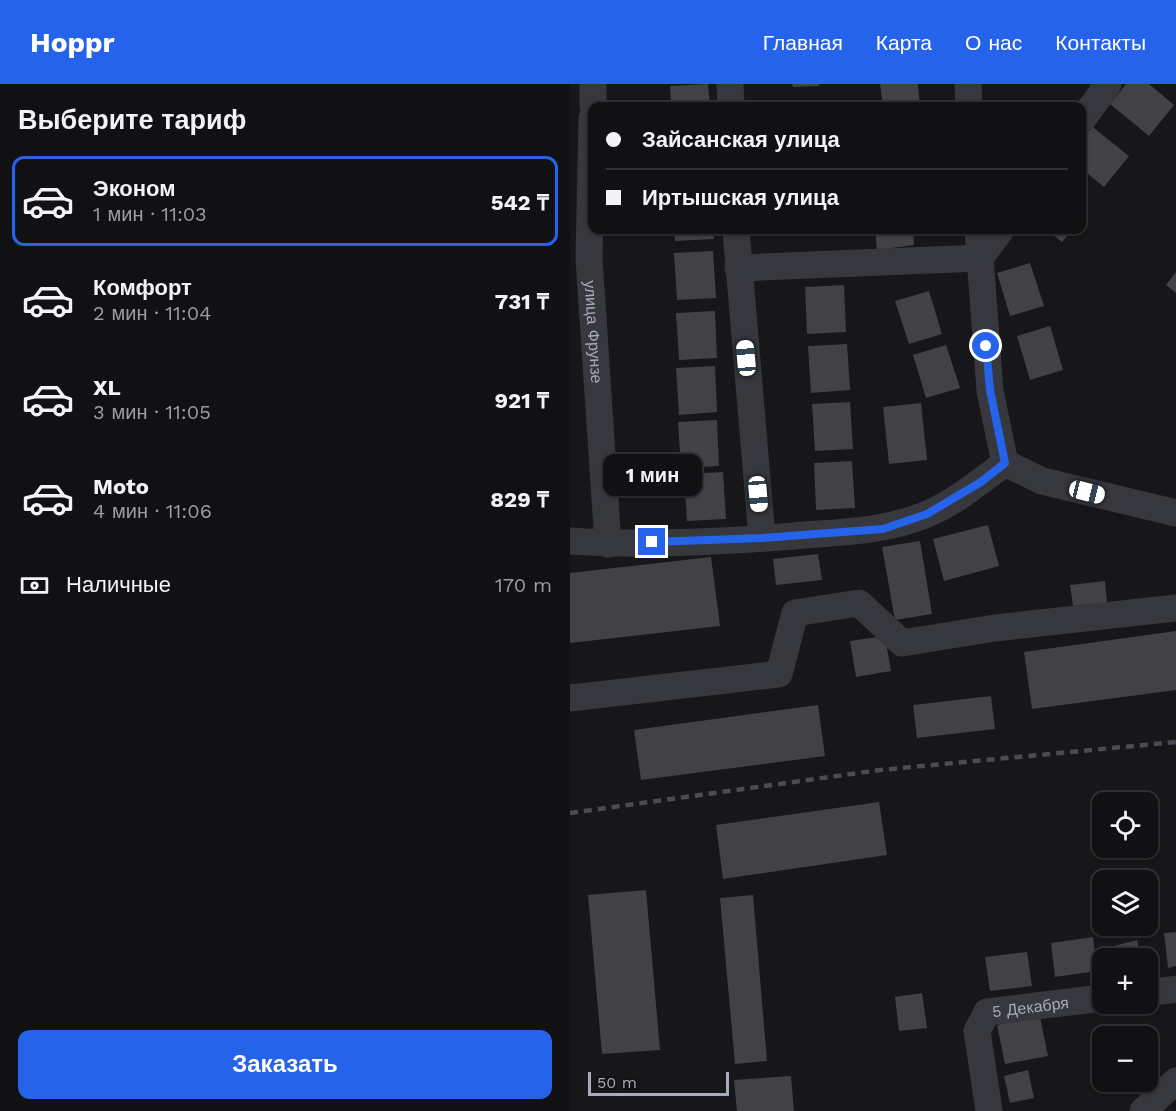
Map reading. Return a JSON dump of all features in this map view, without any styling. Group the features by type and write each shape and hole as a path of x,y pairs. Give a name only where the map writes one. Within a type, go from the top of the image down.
{"street":[{"path":"593,102 594,84"},
{"path":"730,84 731,102"},
{"path":"968,84 969,102"},
{"path":"1086,114 1108,84"},
{"name":"улица Фрунзе","path":"589,234 588,258 608,544"},
{"path":"736,234 762,538"},
{"path":"978,234 990,390 1005,463"},
{"path":"980,258 998,234"},
{"path":"738,268 980,258"},
{"path":"570,541 608,544 762,538 883,529 927,514 981,482 1005,463"},
{"path":"1005,463 1042,481 1176,513"},
{"path":"570,698 778,674 795,613 860,603 902,643 995,628 1176,608"},
{"path":"1158,992 1176,989"},
{"name":"5 Декабря","path":"989,1111 976,1030 987,1012 1092,999"},
{"path":"1143,1111 1176,1081"}],"building":[{"path":"708,84 710,102 671,102 670,86"},
{"path":"792,84 819,84 819,86 793,87"},
{"path":"880,84 918,84 920,102 882,102"},
{"path":"1126,84 1149,84 1174,105 1149,136 1110,104"},
{"path":"1090,125 1129,156 1104,187 1086,172 1086,130"},
{"path":"674,234 713,234 714,239 675,241"},
{"path":"875,234 913,234 914,245 877,250"},
{"path":"1052,234 1069,234 1062,242"},
{"path":"713,251 716,298 677,300 674,253"},
{"path":"1030,263 1044,306 1010,316 997,273"},
{"path":"1176,272 1176,293 1166,285"},
{"path":"844,285 846,332 807,334 805,287"},
{"path":"929,291 942,334 909,344 895,301"},
{"path":"715,311 717,358 679,360 676,313"},
{"path":"1050,326 1063,370 1030,380 1017,336"},
{"path":"847,344 850,390 811,393 808,346"},
{"path":"946,345 960,388 926,398 913,355"},
{"path":"715,366 717,412 679,415 676,368"},
{"path":"850,402 853,449 815,451 812,404"},
{"path":"921,403 927,460 889,464 883,407"},
{"path":"717,420 719,466 681,468 678,422"},
{"path":"852,461 855,508 816,510 814,463"},
{"path":"723,472 726,519 687,521 684,474"},
{"path":"988,525 999,566 944,581 933,539"},
{"path":"920,541 932,614 895,620 882,547"},
{"path":"818,554 822,580 776,585 773,559"},
{"path":"711,557 720,626 570,643 570,573"},
{"path":"1105,581 1107,603 1073,606 1070,585"},
{"path":"1176,631 1176,690 1032,709 1024,652"},
{"path":"885,636 891,671 856,677 850,641"},
{"path":"991,696 995,729 917,738 913,705"},
{"path":"818,705 825,756 641,780 634,730"},
{"path":"879,802 887,855 723,879 716,825"},
{"path":"646,890 660,1050 602,1054 588,895"},
{"path":"753,895 767,1061 735,1064 720,898"},
{"path":"1176,932 1176,966 1168,968 1164,933"},
{"path":"1093,937 1092,972 1055,977 1051,943"},
{"path":"1137,940 1139,948 1114,948 1114,946"},
{"path":"1027,952 1032,986 990,991 985,957"},
{"path":"922,993 927,1028 899,1031 895,997"},
{"path":"1040,1017 1048,1056 1005,1064 997,1025"},
{"path":"1028,1070 1034,1098 1010,1103 1004,1076"},
{"path":"791,1076 794,1111 737,1111 734,1080"}],"railway":[{"path":"570,813 880,770 1176,742"}],"route":[{"path":"652,542 762,538 883,529 927,514 981,482 1005,463 990,390 986,346"}]}
